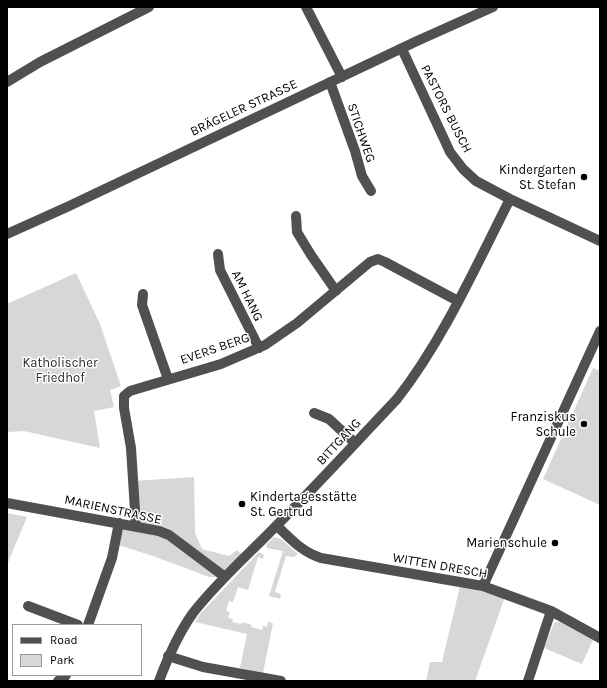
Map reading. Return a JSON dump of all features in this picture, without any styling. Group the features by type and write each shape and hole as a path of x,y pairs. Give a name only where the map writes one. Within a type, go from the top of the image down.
{"street":[{"path":"7,82 40,62 149,7"},
{"path":"306,7 342,77"},
{"name":"BRÄGELER STRASSE","path":"7,234 402,49 481,10 493,7"},
{"name":"PASTORS BUSCH","path":"402,49 450,152 463,169 476,182 600,241"},
{"name":"STICHWEG","path":"330,82 355,151 362,176 371,191"},
{"name":"BITTGANG","path":"159,681 168,656 193,613 225,577 277,526 355,443 396,399 411,380 436,342 510,199"},
{"path":"296,216 297,232 336,291"},
{"name":"AM HANG","path":"218,254 220,270 259,348"},
{"name":"EVERS BERG","path":"136,526 131,448 124,408 124,396 130,391 220,364 259,348 297,323 370,262 378,259 458,301"},
{"path":"143,294 142,305 168,379"},
{"path":"483,586 600,331"},
{"path":"314,413 329,419 355,443"},
{"name":"MARIENSTRASSE","path":"7,503 159,531 169,535 225,577"},
{"path":"88,624 112,558 120,523"},
{"name":"WITTEN DRESCH","path":"277,526 301,549 310,555 483,586 551,611 600,638"},
{"path":"28,606 75,624"},
{"path":"528,681 551,611"},
{"path":"168,656 203,667 281,681"}],"green space":[{"name":"Katholischer Friedhof","path":"76,273 100,324 121,386 110,390 114,407 94,411 100,448 24,431 7,432 7,304"},
{"name":"Franziskus Schule","path":"593,368 600,371 600,505 543,479"},
{"path":"194,477 195,533 202,549 229,556 237,550 244,557 225,577 209,577 153,556 118,545 119,523 136,526 133,481"},
{"path":"7,513 27,517 7,565"},
{"path":"274,537 281,539 298,554 294,557 286,556 275,592 281,594 280,599 269,596 283,551 267,548 266,545"},
{"path":"259,552 264,555 263,559 258,557 248,590 238,587 233,602 229,601 226,611 230,612 228,618 233,619 232,622 241,624 242,622 252,625 251,627 262,630 263,626 267,627 268,622 273,623 263,673 240,668 247,634 195,622 200,614"},
{"path":"461,582 506,594 475,681 426,681 430,662 442,662"},
{"path":"560,622 593,640 582,664 544,648 554,623"}],"place":[{"name":"Kindergarten St. Stefan","path":"584,177"},
{"name":"Franziskus Schule","path":"584,424"},
{"name":"Kindertagesstätte St. Gertrud","path":"242,504"},
{"name":"Marienschule","path":"555,543"}]}
